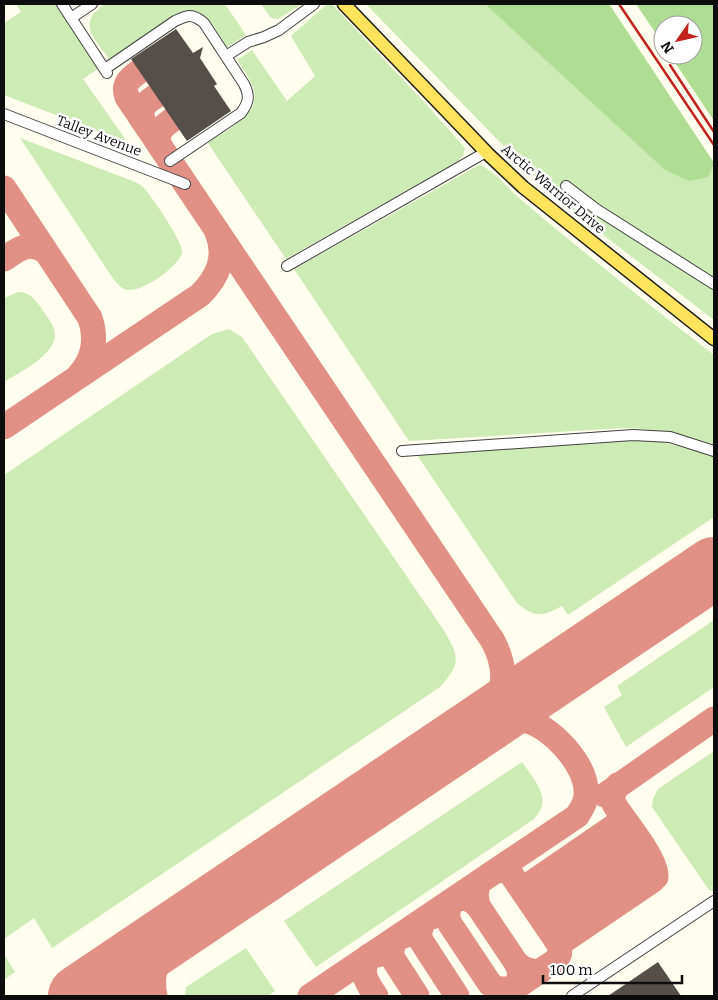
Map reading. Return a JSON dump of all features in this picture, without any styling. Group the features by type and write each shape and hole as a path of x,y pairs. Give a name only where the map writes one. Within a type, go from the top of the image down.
{"main road":[{"name":"Arctic Warrior Drive","path":"344,4 486,152 523,187 714,339"}],"street":[{"path":"62,4 106,71 175,21 186,16 196,16 204,23 244,84 249,94 248,104 241,113 170,161"},
{"path":"72,18 92,4"},
{"path":"226,56 248,42 264,38 292,22 314,4"},
{"name":"Talley Avenue","path":"4,114 185,184"},
{"path":"287,266 486,152"},
{"path":"566,186 596,210 714,284"},
{"path":"402,451 633,435 670,437 714,451"},
{"path":"572,996 714,901"}],"green space":[{"path":"16,4 56,4 99,68 83,79 128,143 4,95 4,23 21,12"},
{"path":"105,4 225,4 246,35 227,47 210,21 198,14 181,12 109,59 90,30 91,18"},
{"path":"261,4 302,4 278,19 271,18"},
{"path":"327,4 332,4 465,148 463,156 458,161 286,259 208,143 231,128 252,107 255,99 254,91 237,60 252,50 287,101 315,76 291,36"},
{"path":"366,4 609,4 714,163 714,320 550,194"},
{"path":"485,4 609,4 714,163 708,177 689,181 665,170"},
{"path":"636,4 714,4 714,121 677,65 703,65 703,15 653,15 653,29"},
{"path":"20,138 141,185 173,230 181,248 182,253 179,259 168,271 144,286 130,290 121,287 114,280"},
{"path":"479,165 494,174 519,198 567,238 714,355 714,444 670,433 625,428 409,441 294,269"},
{"path":"18,292 29,295 37,303 52,324 55,337 52,346 46,353 29,367 4,382 4,298"},
{"path":"229,329 242,337 443,629 455,652 455,665 440,687 52,948 34,918 4,939 4,475 212,334"},
{"path":"632,439 662,442 714,456 714,517 568,615 562,606 544,614 539,614 529,611 517,603 417,455"},
{"path":"714,620 714,687 626,747 604,707 622,695 617,686"},
{"path":"714,751 714,891 709,890 652,807 653,799 658,789"},
{"path":"522,762 537,784 542,797 541,809 534,819 316,967 284,921"},
{"path":"246,948 275,991 268,996 185,996 186,987"},
{"path":"4,954 15,972 4,980"}],"building":[{"path":"176,29 193,53 203,47 200,58 217,84 214,86 231,111 187,141 131,59"},
{"path":"658,962 681,996 608,996"}],"taxiway":[{"path":"140,71 126,85 127,97 493,641 502,666 503,678 501,688 498,699 492,709 475,729"},
{"path":"143,121 142,112 144,106 156,96"},
{"path":"160,146 158,137 160,131 172,120"},
{"path":"4,188 90,318 94,341 93,348 88,362 79,375"},
{"path":"4,427 200,295 212,281 219,266 221,250 217,232"},
{"path":"4,259 19,249 29,246 40,248 46,252"},
{"path":"689,585 714,578"},
{"path":"605,795 714,719"},
{"path":"310,996 579,813 586,798 584,781 580,770 566,749 547,731 537,725 520,720 506,720 493,723 475,731"},
{"path":"556,940 565,940 656,877 655,869 646,850 614,804 612,795 618,785"},
{"path":"519,885 527,886 616,825 622,816"},
{"path":"531,903 539,904 625,845 629,837 627,824"},
{"path":"545,923 554,921 638,863 642,856 639,842"},
{"path":"492,873 502,869 511,874 558,943 560,950 555,961 503,996"},
{"path":"477,890 478,906 517,964 532,971"},
{"path":"478,906 467,899 453,900 448,918 450,924 490,984 498,989 513,989 519,977 517,964"},
{"path":"432,917 426,918 423,923 420,939 457,996"},
{"path":"155,996 155,968 162,952 179,929"},
{"path":"404,936 397,938 393,945 392,957 417,996"},
{"path":"376,996 367,982 364,972 369,956 377,955"},
{"path":"84,996 111,990 138,996"}],"runway":[{"path":"79,996 714,568"}],"railway":[{"path":"619,4 714,145"},
{"path":"670,65 714,132"}]}
